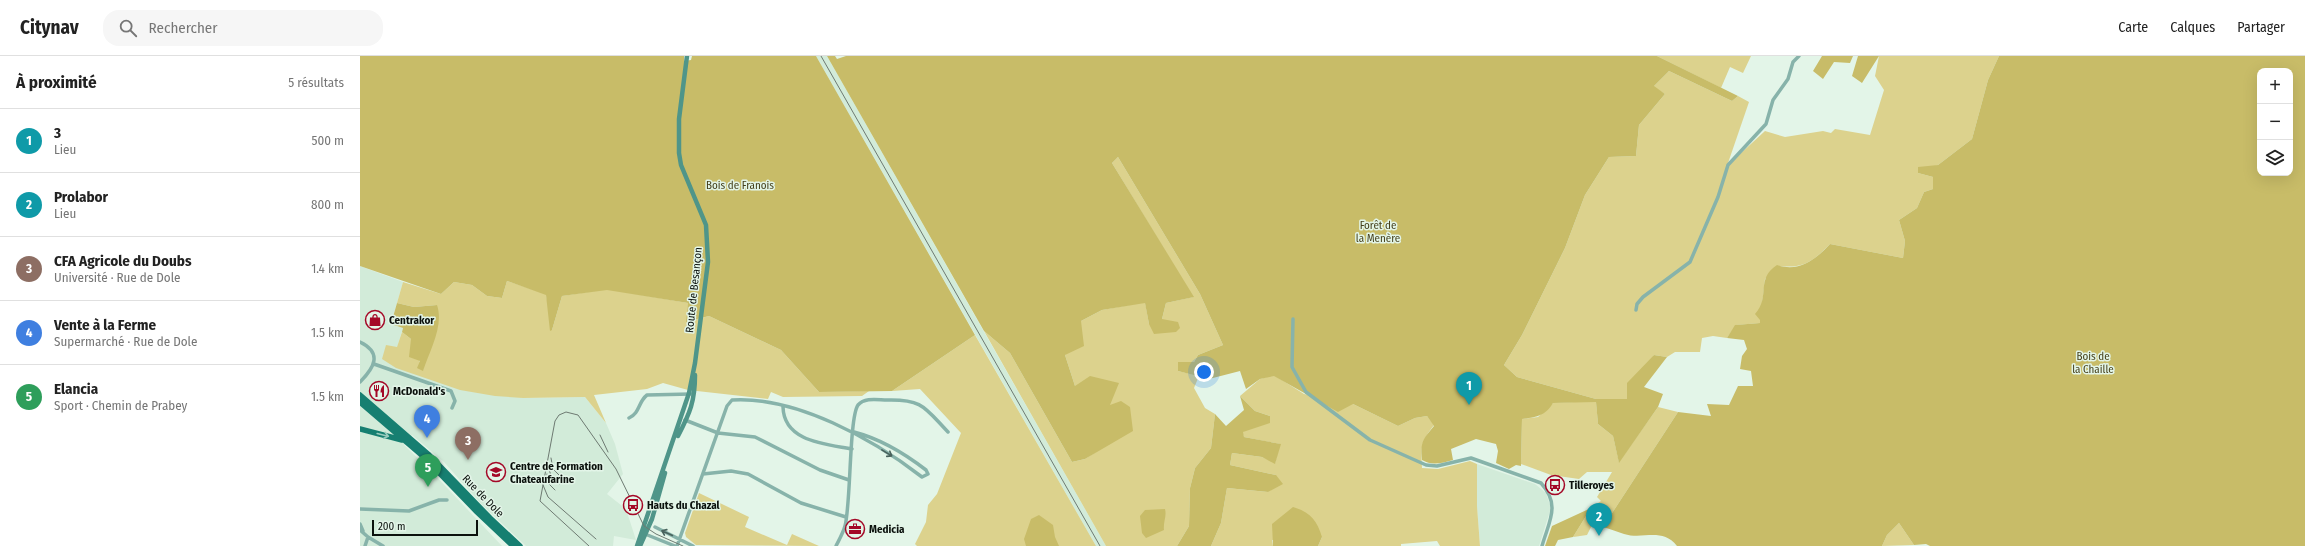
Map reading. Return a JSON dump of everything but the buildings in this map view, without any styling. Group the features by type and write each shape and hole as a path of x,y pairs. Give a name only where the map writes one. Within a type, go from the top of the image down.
{"main road":[{"name":"Route de Besançon","path":"683,422 695,363 708,244 703,214 681,166 679,153 678,127 687,56"},
{"name":"Route de Besançon","path":"683,422 695,395 695,363"},
{"name":"Rue de Dole","path":"360,395 439,464 485,513 520,546"},
{"name":"Rue de Dole","path":"360,402 405,440 513,546"},
{"path":"640,546 649,526 664,476 683,422"},
{"path":"637,546 683,422"},
{"path":"360,429 405,440"}],"street":[{"path":"1636,310 1636,304 1643,297 1690,262 1718,197 1728,165 1766,124 1773,100 1788,79 1793,62 1800,56"},
{"path":"1293,319 1292,367 1306,392 1370,440 1426,465 1438,466 1471,458 1541,483 1550,492 1554,506 1542,546"},
{"path":"360,382 370,372 374,364 372,350 361,343"},
{"path":"374,364 446,388 454,396 455,402 452,408"},
{"path":"629,418 637,413 642,399 647,395 689,393 695,395"},
{"path":"836,546 845,526 857,409 863,402 904,399 922,405 948,432"},
{"path":"645,534 676,545 680,538 727,406 734,400 782,407 822,419 885,444 904,454 926,470 928,474 922,477 854,432"},
{"path":"782,407 786,421 798,434 823,445 852,449"},
{"path":"683,422 718,433 755,437 820,470 849,480"},
{"path":"703,474 723,472 742,473 801,503 846,517"},
{"path":"360,509 409,511 439,500 447,500"},
{"path":"360,524 361,530 368,537 382,546"},
{"path":"655,527 680,538 693,546"},
{"path":"367,546 368,537"},
{"path":"658,539 667,546"}],"shaded area":[{"path":"816,56 827,56 1106,546 1096,546"},
{"path":"1657,56 1751,56 1743,73 1730,67 1721,88"},
{"path":"1879,56 1999,56 1988,80 1972,139 1938,165 1918,173 1933,177 1933,189 1924,192 1917,208 1899,220 1905,241 1903,258 1830,244 1813,259 1802,265 1788,267 1779,266 1765,279 1760,323 1736,325 1727,338 1713,336 1702,338 1700,352 1675,352 1667,357 1654,355 1628,399 1596,399 1517,377 1504,365 1522,335 1565,248 1585,195 1609,157 1636,156 1639,125 1665,94 1653,87 1669,71 1732,101 1738,96 1749,102 1727,166 1765,131 1785,137 1823,131 1831,133 1835,129 1870,135 1884,90 1875,76"},
{"path":"1118,157 1200,294 1223,345 1198,355 1194,362 1178,362 1178,371 1199,376 1194,388 1205,408 1215,414 1211,448 1195,468 1190,488 1189,526 1177,546 1106,546 984,331 1010,353 1072,462 1085,459 1099,450 1110,406 1075,386 1065,355 1081,321 1102,310 1145,302 1149,324 1162,319 1166,303 1193,297 1112,163"},
{"path":"360,266 403,282 391,324 403,328 397,348 523,398 585,397 606,423 615,444 623,474 607,494 626,509 636,540 614,536 613,546 526,546 483,506 444,462 412,435 404,445 432,472 502,546 360,546"},
{"path":"507,281 546,294 552,330 562,296 607,289 688,303 687,322 709,316 781,350 819,392 869,391 862,396 783,397 771,392 768,399 688,390 663,383 647,389 594,395 606,423 585,397 523,398 495,396 460,390 396,368 382,359 386,345 397,347 402,332 411,339 423,370 437,305 414,307 397,303 403,282 441,294 454,282 472,285 487,296 502,298"},
{"path":"975,335 1096,546 917,546 915,544 926,522 928,505 937,494 961,433 920,389 892,391"},
{"path":"1274,375 1304,394 1353,404 1398,426 1415,418 1427,416 1434,425 1426,436 1422,445 1422,468 1438,469 1470,461 1477,464 1477,506 1480,546 1440,546 1437,541 1401,544 1401,546 1318,546 1322,537 1272,540 1273,546 1211,546 1221,523 1227,488 1268,492 1276,475 1230,465 1232,453 1262,457 1275,463 1280,444 1244,437 1242,432 1270,416 1255,411 1240,396 1260,379"},
{"path":"1596,401 1598,424 1613,436 1619,462 1658,407 1678,412 1603,527 1592,525 1587,535 1573,537 1591,508 1601,501 1597,497 1612,472 1587,472 1579,479 1551,475 1521,464 1522,419 1538,417 1553,403"},
{"path":"1477,464 1535,484 1546,493 1551,508 1539,546 1480,546 1477,506"},
{"path":"699,493 749,517 745,527 787,545 792,534 819,546 696,545 686,537 685,533"},
{"path":"1899,523 1914,545 1882,546 1887,535"}],"green space":[{"name":"Bois de Franois","path":"360,56 684,56 684,61 691,60 692,56 816,56 975,335 892,391 819,392 781,350 709,316 686,322 688,303 607,290 562,296 552,330 550,331 546,295 507,281 502,298 487,296 472,285 454,282 441,294 360,266"},
{"name":"Forêt de la Menère","path":"827,56 835,56 837,59 846,56 1657,56 1738,96 1732,101 1669,71 1654,86 1665,94 1639,125 1636,156 1609,157 1585,195 1565,248 1522,335 1504,365 1517,377 1596,399 1627,399 1627,383 1654,355 1667,357 1644,387 1663,394 1658,407 1619,463 1613,436 1598,424 1596,402 1553,403 1544,413 1522,419 1521,466 1516,465 1509,469 1496,463 1498,451 1496,444 1476,439 1451,449 1453,460 1441,463 1430,463 1422,460 1421,449 1423,441 1434,426 1427,416 1415,418 1398,426 1353,404 1338,412 1274,376 1260,379 1246,389 1240,371 1209,379 1178,371 1178,362 1194,362 1198,355 1223,345 1200,294 1118,157 1112,163 1194,297 1166,303 1162,319 1178,322 1180,328 1176,332 1154,334 1149,324 1145,303 1102,310 1081,321 1084,346 1065,355 1075,386 1090,376 1119,383 1110,405 1121,401 1130,407 1133,431 1085,459 1072,462 1010,353 984,331"},
{"path":"1822,56 1853,56 1850,63 1834,62 1823,79 1813,71"},
{"path":"1858,56 1879,56 1862,83 1852,76"},
{"name":"Bois de la Chaille","path":"1999,56 2305,56 2305,546 1930,546 1926,544 1914,545 1899,523 1887,535 1882,546 1677,546 1671,540 1659,535 1638,536 1624,534 1603,527 1678,412 1711,416 1707,404 1729,405 1738,386 1753,386 1751,371 1740,369 1742,356 1747,349 1744,340 1727,338 1735,325 1760,323 1760,320 1755,314 1760,308 1765,282 1770,270 1777,265 1785,267 1800,266 1819,255 1830,244 1903,258 1905,241 1899,220 1917,208 1924,192 1933,189 1933,177 1918,173 1918,167 1938,165 1972,139 1988,80"},
{"path":"397,303 414,307 437,305 439,321 435,338 423,371 417,368 420,361 409,357 411,339 402,332 403,328 391,324"},
{"path":"1240,396 1255,411 1270,416 1270,423 1243,432 1244,437 1281,444 1275,464 1262,457 1232,453 1230,465 1276,475 1283,484 1268,492 1227,488 1221,523 1211,546 1177,546 1189,526 1190,488 1195,468 1211,448 1215,414 1226,426 1244,410"},
{"path":"1293,507 1304,511 1315,521 1322,537 1318,546 1273,546 1272,524"},
{"path":"1591,508 1573,537 1558,540 1555,546 1545,546 1552,526"},
{"path":"1165,509 1166,514 1164,530 1146,538 1142,533 1140,516 1145,510"},
{"path":"1039,515 1053,525 1055,537 1059,546 1026,546 1024,539 1031,519"}],"tram line":[{"path":"589,546 540,501 555,421 559,415 566,412 578,415 616,469 644,526 656,534 683,546"},
{"path":"600,435 608,452"},
{"path":"551,458 553,469 563,479"},
{"path":"549,469 551,476 559,484"},
{"path":"547,474 548,483 555,490"},
{"path":"543,485 548,497 596,539"}],"railway":[{"path":"821,56 1100,546"}],"place":[{"name":"Centrakor","path":"375,320"},
{"name":"McDonald's","path":"379,391"},
{"name":"3","path":"1469,405"},
{"name":"Vente à la Ferme","path":"427,438"},
{"name":"CFA Agricole du Doubs","path":"468,460"},
{"name":"Centre de Formation Chateaufarine","path":"496,472"},
{"name":"Tilleroyes","path":"1555,485"},
{"name":"Elancia","path":"428,487"},
{"name":"Hauts du Chazal","path":"633,505"},
{"name":"Medicia","path":"855,529"},
{"name":"Prolabor","path":"1599,536"}]}
